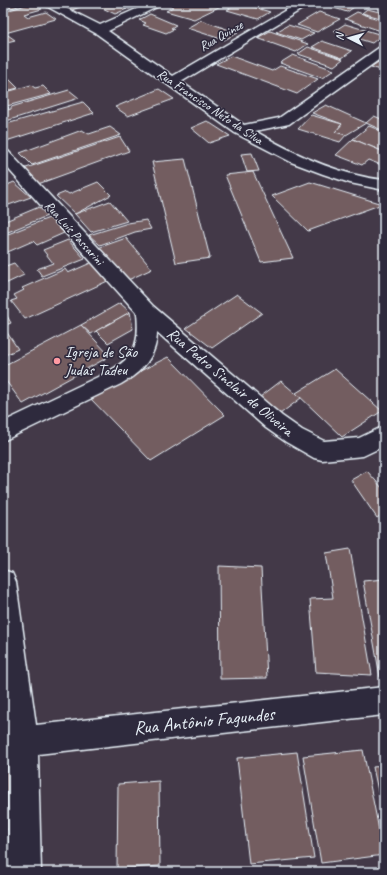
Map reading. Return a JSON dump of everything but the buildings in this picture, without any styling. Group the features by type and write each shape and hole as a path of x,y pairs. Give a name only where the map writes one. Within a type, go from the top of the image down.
{"street":[{"name":"Rua Francisco Neto da Silva","path":"47,3 100,30 240,130 295,160 369,184 384,185"},
{"path":"100,30 159,3"},
{"name":"Rua Quinze","path":"171,82 306,3"},
{"path":"240,130 284,122 384,50"},
{"name":"Rua Luís Passarini","path":"3,154 146,311"},
{"path":"3,432 81,393 117,378 130,369 142,356 147,344 148,326 146,311"},
{"name":"Rua Pedro Sinclair de Oliveira","path":"146,311 274,422 294,436 322,451 363,448 384,435"},
{"path":"3,582 23,741 25,872"},
{"name":"Rua Antônio Fagundes","path":"23,741 384,701"}],"place":[{"name":"Igreja de São Judas Tadeu","path":"57,361"}]}
